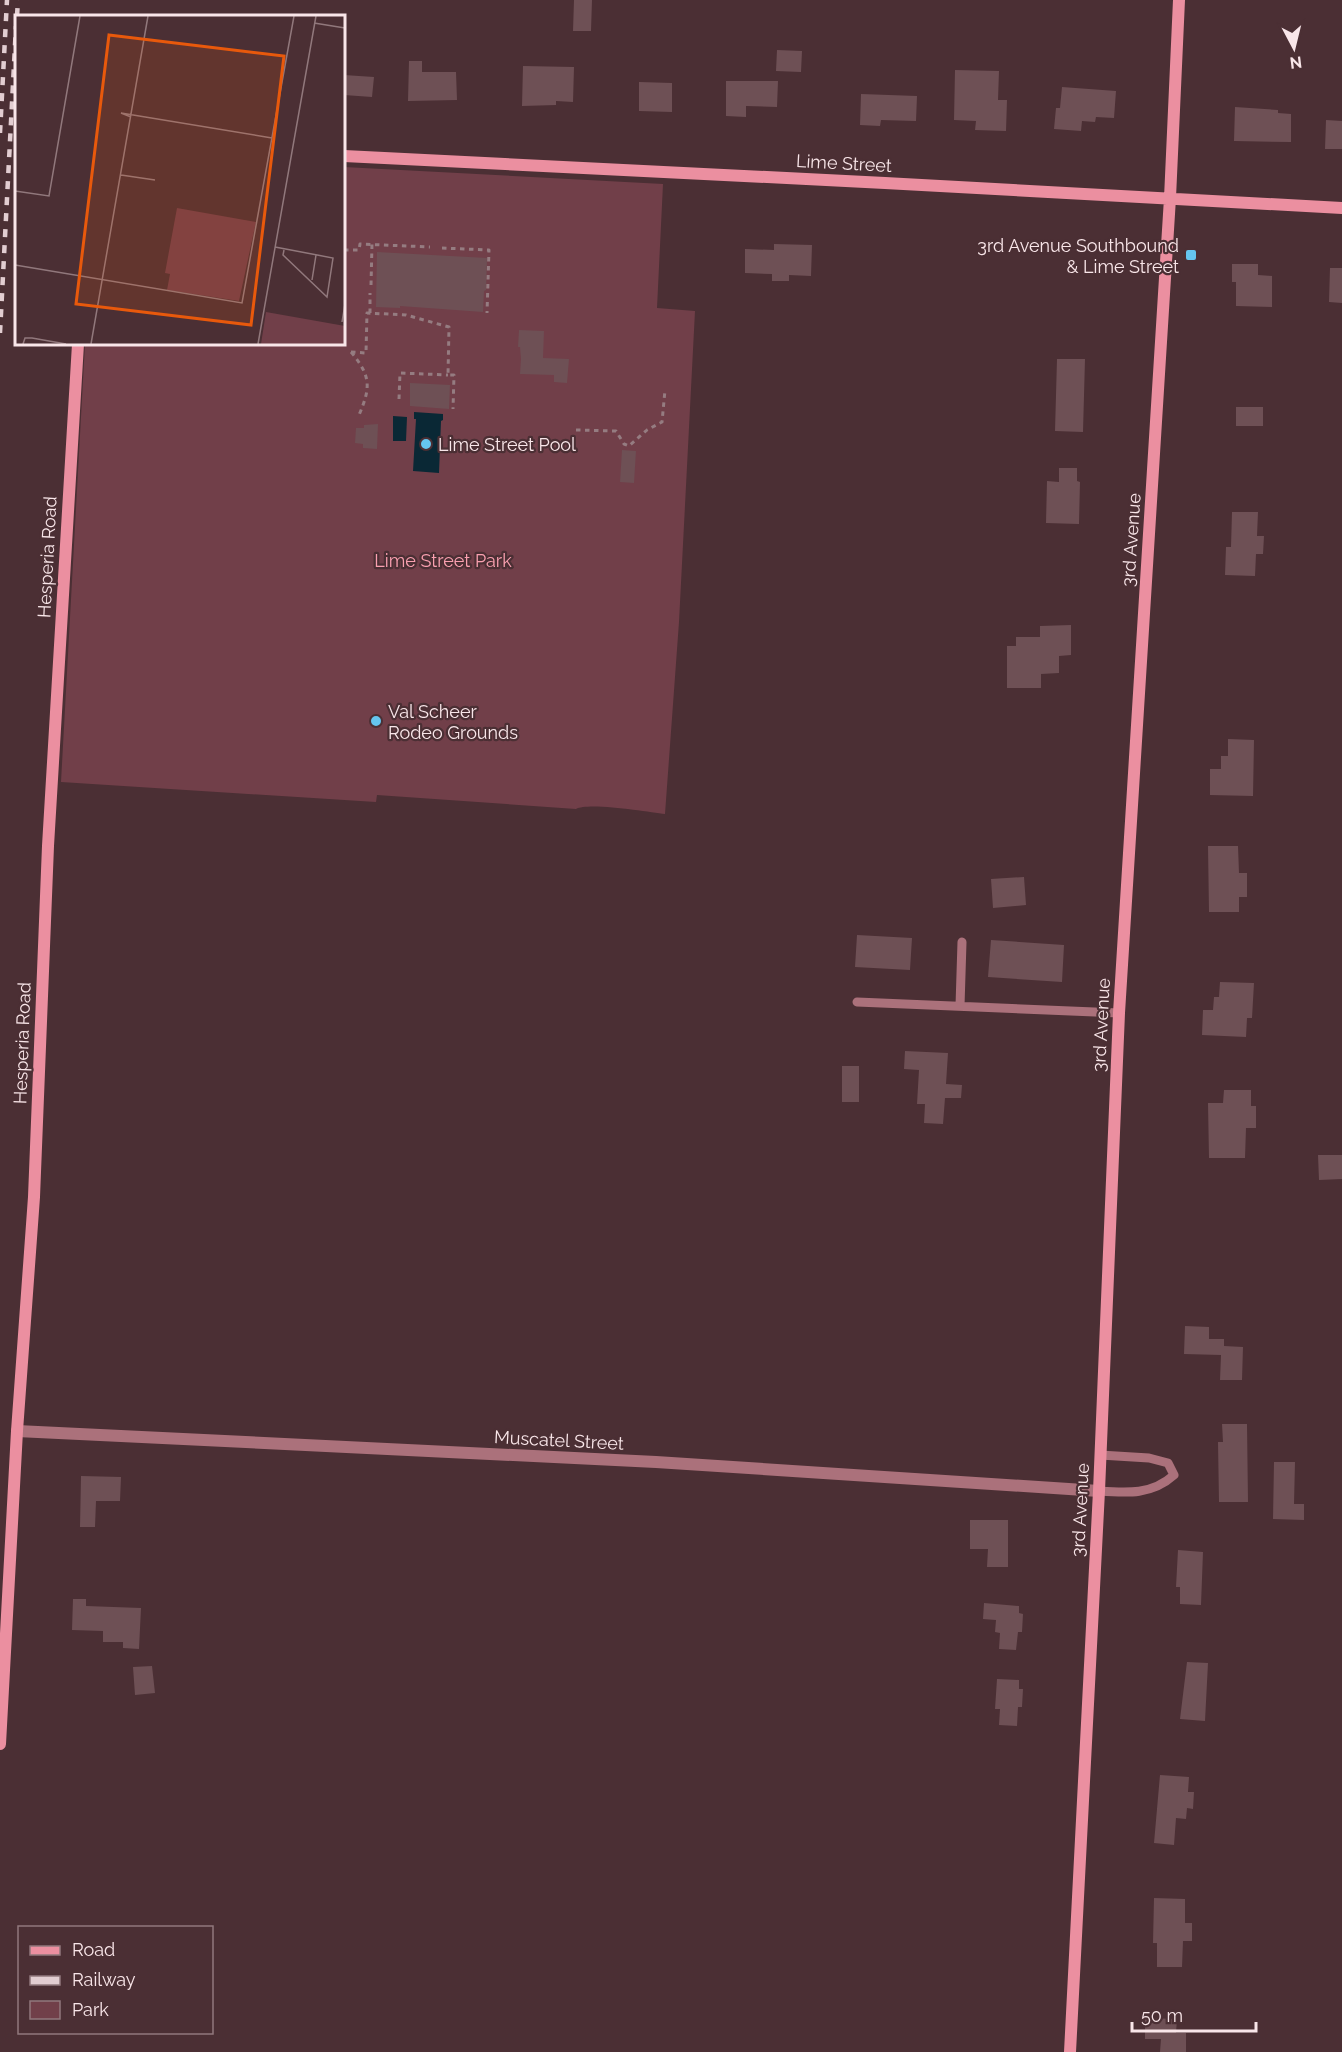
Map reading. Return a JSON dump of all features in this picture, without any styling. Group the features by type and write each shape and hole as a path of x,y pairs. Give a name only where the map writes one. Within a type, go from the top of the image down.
{"street":[{"name":"3rd Avenue","path":"1070,2052 1099,1491 1119,1013 1170,198 1179,0"},
{"name":"Lime Street","path":"345,156 1342,208"},
{"name":"Hesperia Road","path":"0,1744 16,1431 34,1197 48,846 78,345"},
{"name":"Muscatel Street","path":"16,1431 656,1462 1099,1491"}],"lane":[{"path":"960,1006 962,942"},
{"path":"857,1002 1119,1013"},
{"path":"1099,1491 1141,1491 1163,1485 1173,1475 1168,1463 1149,1458 1100,1455"}],"path":[{"path":"345,250 359,250 360,244 430,247"},
{"path":"371,285 372,244"},
{"path":"442,248 489,250 487,313"},
{"path":"359,415 368,394 368,380 351,352 366,353 370,293"},
{"path":"369,314 406,315 449,327 448,375"},
{"path":"399,399 400,373 454,375 453,410"},
{"path":"576,430 616,430 624,444 629,446 647,430 662,422 665,390"}],"green space":[{"name":"Lime Street Park","path":"345,167 663,184 657,308 695,311 679,622 665,814 605,807 576,809 377,795 376,802 61,782 85,345 345,345"}],"water":[{"path":"414,412 443,414 439,473 413,471 416,419 414,419"},
{"path":"393,416 407,417 406,441 393,441"}],"building":[{"path":"574,0 592,0 591,31 573,31"},
{"path":"777,50 802,51 801,72 776,71"},
{"path":"409,61 422,61 422,72 456,72 457,100 408,101"},
{"path":"523,66 574,67 573,102 556,101 556,105 522,106"},
{"path":"955,70 999,71 998,100 1007,100 1006,131 975,130 976,121 954,120"},
{"path":"345,75 374,77 372,97 345,95"},
{"path":"726,81 778,81 777,107 746,106 746,117 726,116"},
{"path":"639,82 672,83 672,112 639,111"},
{"path":"1062,87 1116,91 1114,118 1096,117 1095,122 1082,121 1081,131 1054,129 1056,108 1060,108"},
{"path":"861,94 917,96 916,121 881,120 880,126 860,125"},
{"path":"1235,107 1278,110 1278,113 1291,114 1291,142 1234,141"},
{"path":"1326,120 1342,121 1342,149 1325,149"},
{"path":"774,244 812,245 811,276 789,275 789,281 772,281 772,274 745,273 745,249 774,250"},
{"path":"377,252 487,258 483,312 400,306 400,308 376,307"},
{"path":"1232,264 1258,264 1258,275 1272,276 1272,307 1236,306 1236,282 1232,282"},
{"path":"1330,268 1342,268 1342,303 1329,302"},
{"path":"519,330 544,331 543,358 569,359 567,383 554,382 554,375 520,374"},
{"path":"1057,359 1085,359 1083,432 1055,431"},
{"path":"410,383 450,385 449,409 410,406"},
{"path":"1236,407 1263,407 1263,426 1236,426"},
{"path":"378,424 377,449 363,448 363,444 355,443 356,428"},
{"path":"622,450 636,451 634,483 620,482"},
{"path":"1059,468 1077,468 1077,481 1080,482 1079,524 1046,523 1047,481 1059,482"},
{"path":"1232,512 1258,512 1257,536 1264,536 1263,554 1256,554 1255,576 1225,575 1226,547 1231,547"},
{"path":"1071,625 1071,655 1059,656 1059,673 1041,674 1041,688 1007,688 1007,646 1016,646 1016,637 1040,637 1040,626"},
{"path":"1228,739 1254,740 1253,796 1210,795 1210,769 1221,769 1221,756 1228,756"},
{"path":"1208,846 1238,846 1239,873 1247,873 1247,897 1239,897 1239,912 1209,912"},
{"path":"1024,877 1026,905 993,908 991,879"},
{"path":"857,935 912,938 910,970 855,967"},
{"path":"991,940 1064,945 1062,982 988,977"},
{"path":"1220,982 1254,983 1252,1018 1247,1018 1246,1037 1202,1035 1203,1010 1213,1010 1214,997 1219,997"},
{"path":"905,1051 948,1053 946,1084 962,1085 961,1098 945,1098 943,1124 924,1123 925,1104 917,1104 919,1070 904,1069"},
{"path":"842,1066 859,1066 859,1102 842,1102"},
{"path":"1224,1090 1251,1090 1251,1106 1256,1106 1256,1128 1246,1128 1245,1158 1209,1158 1208,1103 1223,1103"},
{"path":"1318,1155 1342,1155 1342,1179 1319,1180"},
{"path":"1185,1326 1209,1327 1209,1339 1224,1339 1224,1346 1243,1347 1242,1380 1220,1380 1221,1355 1184,1354"},
{"path":"1222,1424 1247,1424 1248,1502 1219,1502 1218,1442 1223,1442"},
{"path":"1274,1462 1295,1462 1294,1504 1304,1504 1304,1520 1273,1519"},
{"path":"81,1476 121,1477 120,1501 96,1501 95,1527 80,1527"},
{"path":"970,1520 1008,1520 1008,1567 987,1567 988,1549 970,1549"},
{"path":"1178,1550 1203,1552 1201,1605 1180,1604 1180,1587 1176,1587"},
{"path":"73,1599 86,1599 86,1606 141,1608 139,1649 123,1648 123,1642 103,1642 103,1631 72,1630"},
{"path":"984,1603 1019,1606 1019,1613 1023,1614 1022,1632 1018,1632 1016,1650 999,1649 1000,1633 995,1632 996,1620 983,1619"},
{"path":"1187,1662 1208,1663 1205,1721 1180,1719"},
{"path":"152,1666 155,1693 135,1695 133,1667"},
{"path":"997,1679 1019,1680 1019,1689 1023,1689 1022,1707 1018,1707 1017,1726 999,1725 1000,1709 995,1709"},
{"path":"1160,1775 1189,1777 1188,1792 1194,1792 1193,1809 1187,1808 1186,1819 1176,1818 1174,1845 1154,1843"},
{"path":"1154,1898 1185,1899 1185,1923 1192,1923 1192,1941 1183,1941 1182,1967 1157,1967 1157,1943 1153,1943"},
{"path":"1145,2018 1177,2019 1176,2033 1186,2033 1186,2052 1160,2052 1161,2039 1145,2039"}],"railway":[{"path":"0,133 7,0"},
{"path":"17,15 18,0"},
{"path":"0,333 15,45"}],"place":[{"name":"3rd Avenue Southbound & Lime Street","path":"1191,255"},
{"name":"Lime Street Pool","path":"426,444"},
{"name":"Val Scheer Rodeo Grounds","path":"376,721"}]}
